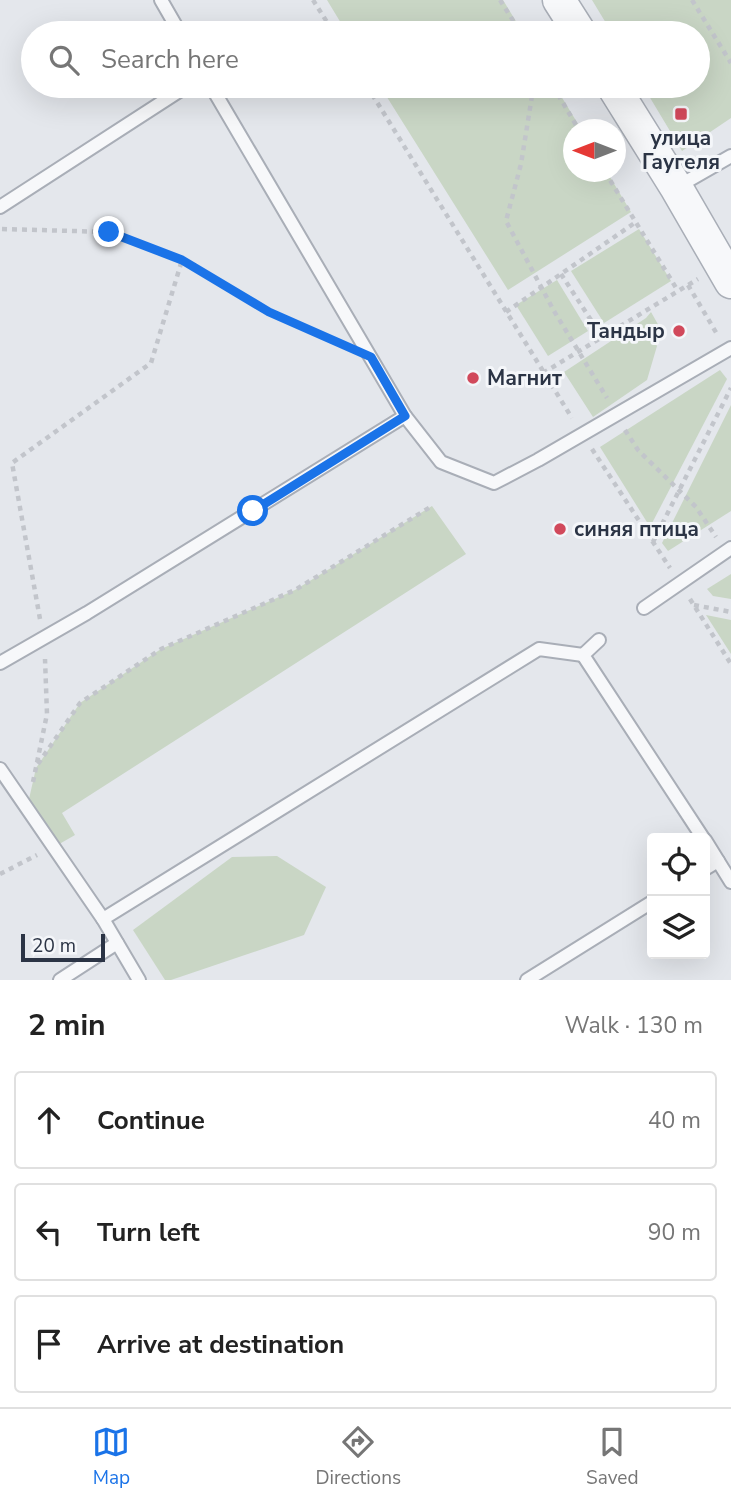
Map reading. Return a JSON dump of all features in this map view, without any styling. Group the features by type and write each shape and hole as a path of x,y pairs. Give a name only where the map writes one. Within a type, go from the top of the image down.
{"street":[{"path":"559,0 572,21"},
{"path":"620,98 725,273"}],"lane":[{"path":"161,0 173,21"},
{"path":"0,208 169,98"},
{"path":"218,98 405,416 441,463 494,483 729,349"},
{"path":"676,187 731,156"},
{"path":"0,663 88,614 405,416"},
{"path":"644,608 728,550"},
{"path":"583,655 599,640"},
{"path":"103,919 539,649 583,655 700,833"},
{"path":"0,769 103,919 139,980"},
{"path":"710,848 731,882"},
{"path":"710,866 718,861"},
{"path":"527,980 647,905"},
{"path":"60,980 117,943"}],"path":[{"path":"313,0 326,21"},
{"path":"500,0 513,21"},
{"path":"692,0 705,21"},
{"path":"710,29 731,63"},
{"path":"373,98 486,279"},
{"path":"532,98 521,163 506,221 541,287 638,450 696,507 728,550"},
{"path":"559,98 572,119"},
{"path":"611,182 678,291"},
{"path":"506,312 636,222"},
{"path":"0,229 109,232 182,260 269,312 371,357"},
{"path":"27,808 47,714 44,638 12,464 151,363 182,260"},
{"path":"543,373 688,285 725,273"},
{"path":"561,274 602,337"},
{"path":"688,285 729,349"},
{"path":"652,543 731,388"},
{"path":"36,768 80,703 161,649 295,590 432,506"},
{"path":"680,583 731,664"},
{"path":"694,605 731,612"},
{"path":"0,874 54,847"}],"green space":[{"path":"327,0 503,0 516,21 340,21"},
{"path":"592,0 731,0 731,118 682,151 650,98 710,98 710,21 605,21"},
{"path":"388,98 562,98 575,119 563,119 563,182 613,182 631,212 508,290"},
{"path":"639,229 671,281 604,323 571,271"},
{"path":"557,280 588,331 548,356 516,305"},
{"path":"651,312 664,335 654,341 657,346 647,380 593,417 564,372 646,318"},
{"path":"720,370 727,379 650,527 600,447"},
{"path":"731,405 731,511 668,551 662,543"},
{"path":"432,506 466,554 62,813 75,835 54,847 27,808 36,768 80,703 161,649 295,590"},
{"path":"731,574 731,599 713,596 707,589"},
{"path":"706,615 731,620 731,654"},
{"path":"277,856 326,887 304,935 165,980 133,930 232,857"}],"place":[{"name":"улица Гаугеля","path":"681,114"},
{"name":"Тандыр","path":"679,331"},
{"name":"Магнит","path":"473,378"},
{"name":"синяя птица","path":"560,529"}],"route":[{"path":"109,232 182,260 269,312 371,357 405,416 253,511"}]}
